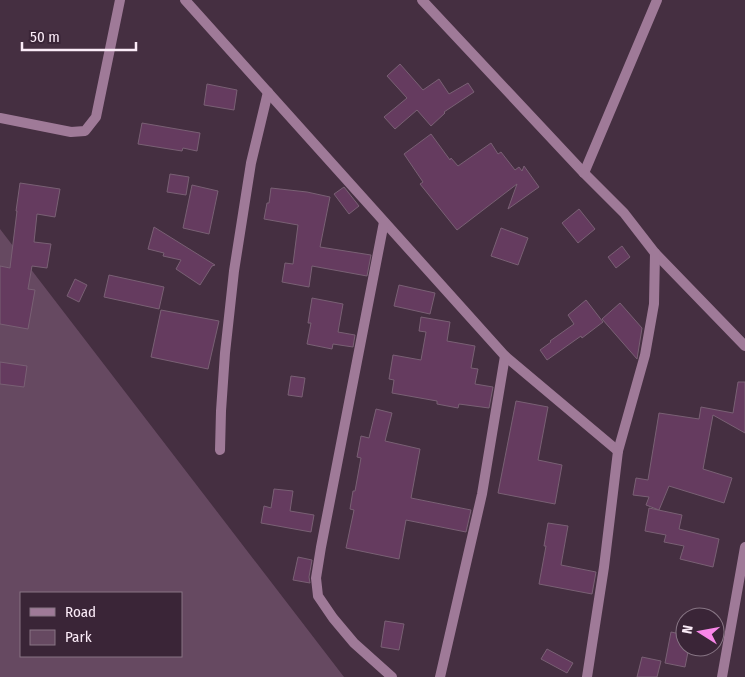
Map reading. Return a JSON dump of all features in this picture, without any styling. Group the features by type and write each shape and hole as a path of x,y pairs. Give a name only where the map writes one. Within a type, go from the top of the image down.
{"street":[{"path":"0,118 71,132 86,131 96,117 120,0"},
{"path":"185,0 505,356 618,451"},
{"path":"422,0 624,213 655,254 745,346"},
{"path":"584,173 657,0"},
{"path":"220,450 225,352 234,270 251,162 268,92"},
{"path":"384,222 316,578 318,596 333,618 354,643 392,677"},
{"path":"587,677 604,567 618,451 645,355 654,304 655,254"},
{"path":"440,677 482,494 505,356"},
{"path":"722,677 745,547"}],"green space":[{"path":"0,229 344,677 0,677"}],"building":[{"path":"400,64 423,90 439,79 449,94 468,83 474,92 444,112 431,126 417,110 395,129 384,117 407,98 387,76"},
{"path":"207,84 237,90 234,110 204,105"},
{"path":"142,123 200,133 197,151 183,148 182,151 138,144"},
{"path":"431,134 450,160 451,158 458,166 491,143 498,154 501,152 515,170 519,167 522,171 524,166 539,187 508,209 517,184 457,230 420,184 423,182 404,154"},
{"path":"170,174 189,177 186,195 167,192"},
{"path":"20,183 60,189 55,217 37,214 34,242 51,244 47,268 32,266 28,289 35,290 28,329 0,324 0,266 10,268"},
{"path":"192,185 218,191 209,234 183,228"},
{"path":"344,187 359,206 349,214 334,194"},
{"path":"271,188 330,197 320,247 371,255 367,276 312,266 309,287 282,282 285,263 293,264 298,225 264,219"},
{"path":"579,209 595,229 578,243 562,223"},
{"path":"154,227 215,265 212,266 200,285 176,269 181,260 163,256 164,253 148,249"},
{"path":"501,228 528,238 518,265 491,256"},
{"path":"622,246 630,257 616,268 608,257"},
{"path":"109,275 164,287 159,309 104,297"},
{"path":"75,279 87,285 79,302 67,296"},
{"path":"399,285 435,293 430,314 394,306"},
{"path":"312,298 343,304 338,332 355,335 353,347 333,344 332,349 307,344 311,323 308,323"},
{"path":"586,300 603,322 547,360 540,350 574,324 568,315"},
{"path":"620,303 642,328 637,359 602,319"},
{"path":"161,310 219,321 208,369 151,357"},
{"path":"421,317 450,322 447,341 475,346 471,368 478,369 475,384 493,387 489,408 459,404 458,408 437,404 437,401 392,393 394,380 389,379 393,355 421,360 426,332 419,331"},
{"path":"0,362 27,366 24,387 0,384"},
{"path":"291,376 305,378 302,397 288,395"},
{"path":"738,382 745,382 745,433 713,415 703,469 732,478 724,503 669,486 659,510 646,505 649,497 633,495 636,478 648,480 659,413 699,419 701,407 733,413"},
{"path":"516,401 548,407 538,460 562,465 555,504 498,493"},
{"path":"376,409 392,413 385,441 420,449 411,498 471,510 466,532 406,520 399,559 346,548 354,510 350,509 353,491 355,491 361,458 357,457 361,436 369,438"},
{"path":"274,489 293,491 290,511 314,515 311,532 261,523 264,506 271,508"},
{"path":"649,508 682,515 679,529 719,539 713,567 680,559 684,546 664,542 666,535 645,531"},
{"path":"548,523 568,526 561,565 596,572 592,594 539,584"},
{"path":"298,557 312,560 309,577 310,583 293,580"},
{"path":"385,621 404,624 399,650 381,647"},
{"path":"671,632 675,633 675,657 687,657 685,667 665,663"},
{"path":"547,649 573,663 567,673 541,659"},
{"path":"642,657 661,661 657,677 637,677"}]}
